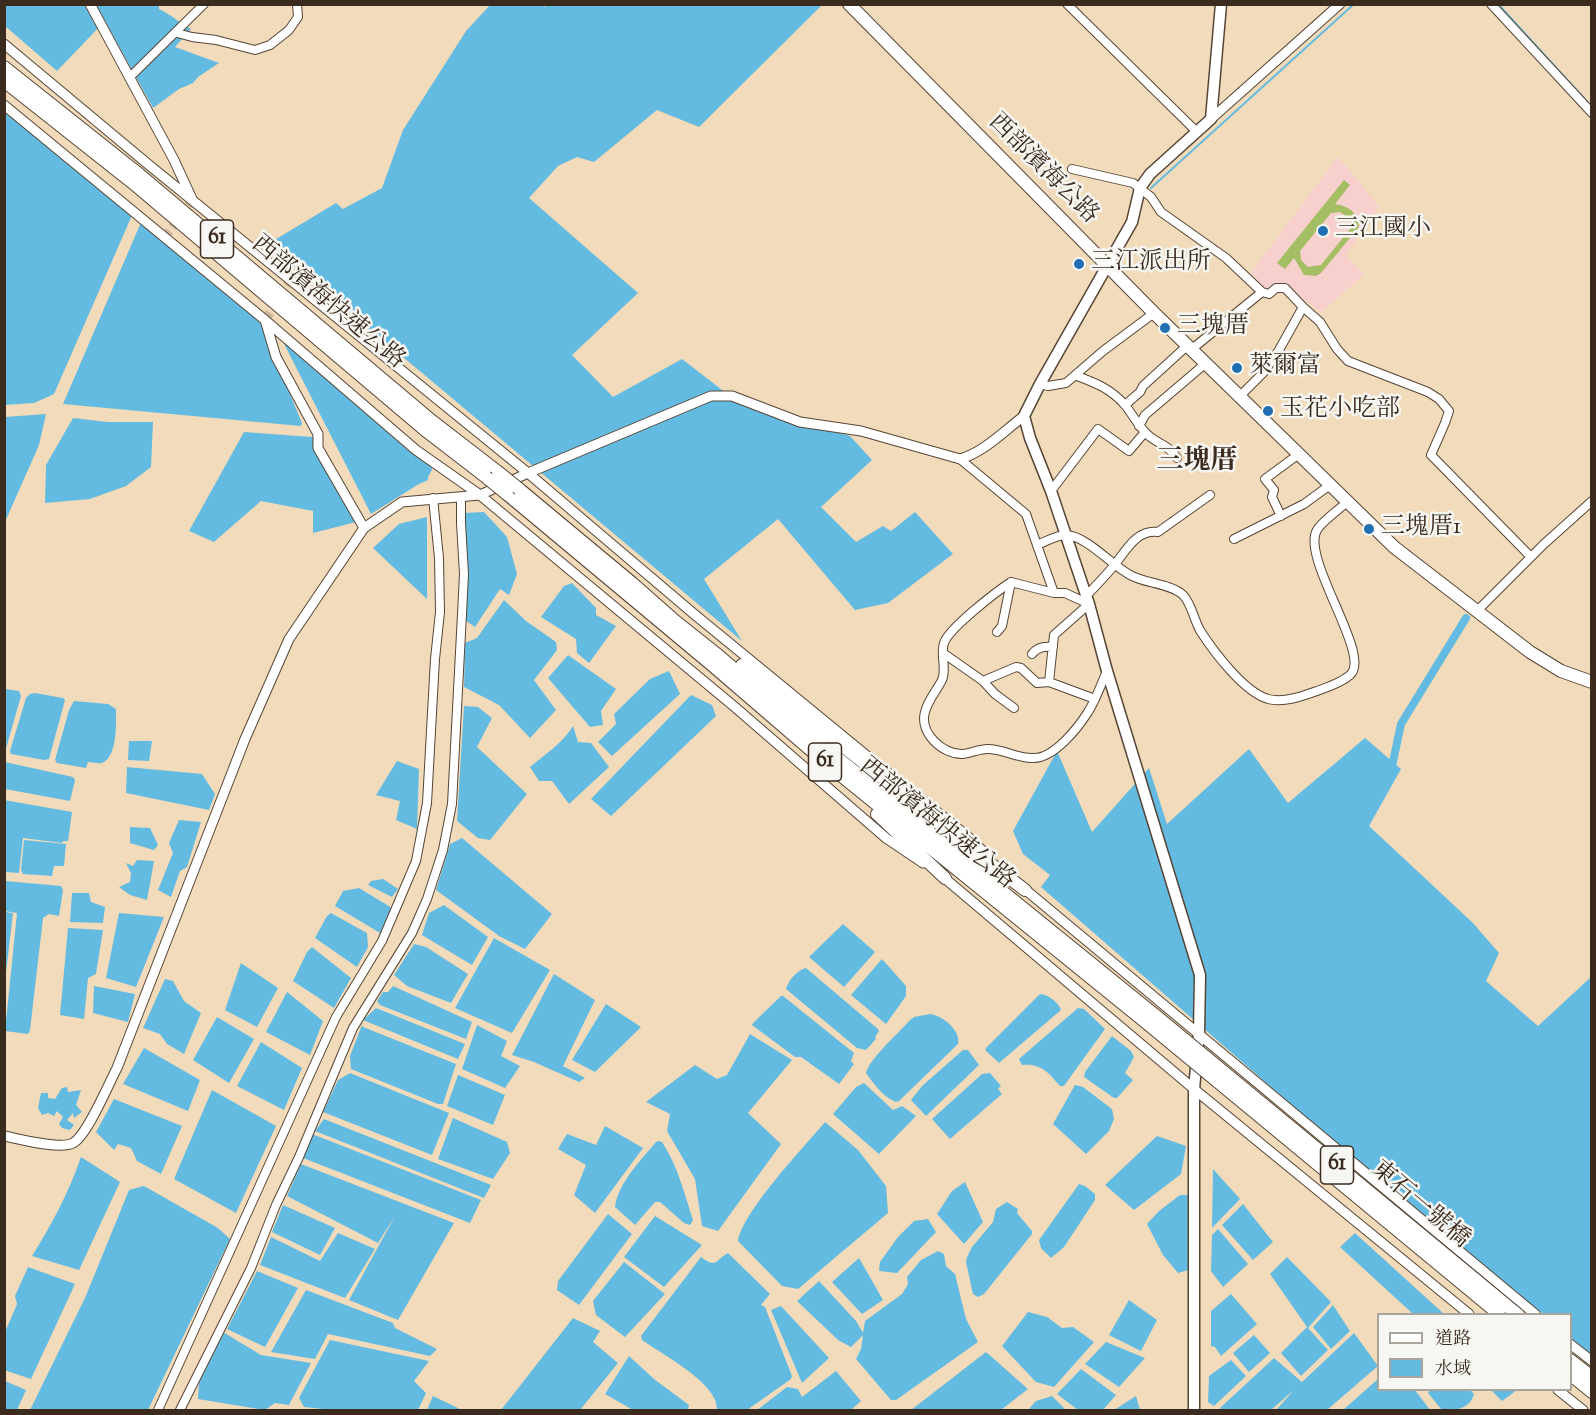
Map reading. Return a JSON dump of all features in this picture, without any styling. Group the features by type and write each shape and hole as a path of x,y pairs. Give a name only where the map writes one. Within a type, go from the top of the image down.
{"main road":[{"name":"西部濱海公路","path":"849,4 1154,313 1394,547 1530,652 1561,671 1592,682"},
{"path":"1194,1410 1194,1089 1199,1034 1200,975 1107,671 1088,600 1024,416 1132,222 1140,188 1149,174 1211,119 1221,4"},
{"name":"西部濱海快速公路","path":"4,67 140,175 426,416 498,472 513,492"},
{"name":"西部濱海快速公路","path":"4,81 133,183 424,430 486,477 513,492 1152,1020"},
{"path":"628,587 731,656 1025,890"},
{"path":"628,587 712,675 884,819 945,878"},
{"name":"東石一號橋","path":"1152,1020 1498,1313"},
{"name":"東石一號橋","path":"1152,1020 1516,1313"},
{"path":"1572,1362 1592,1377"},
{"path":"1572,1376 1592,1392"}],"street":[{"path":"90,4 174,160 192,201"},
{"path":"130,77 204,4"},
{"path":"177,33 255,50 270,45 289,30 298,17 297,4"},
{"path":"1067,4 1197,132"},
{"path":"1211,119 1340,4"},
{"path":"1491,4 1592,113"},
{"path":"4,44 192,201 433,395 703,621 966,835 1025,890 1534,1313"},
{"path":"4,105 265,320 351,396 423,455 480,495 736,708 886,838 945,878 1194,1089 1468,1313"},
{"path":"1072,169 1133,183 1151,197 1161,212 1226,258 1262,292 1269,294 1276,288 1286,288 1320,321 1337,349 1348,361 1428,392 1446,406 1449,411 1431,455 1531,557"},
{"path":"1125,405 1140,392 1143,386 1190,347 1262,292"},
{"path":"1240,396 1264,372 1280,350 1303,307"},
{"path":"1040,384 1048,387 1066,383 1077,376 1103,351 1154,313"},
{"path":"265,320 276,357 318,434 318,448 364,528"},
{"path":"1051,491 1098,429 1129,452 1142,429 1145,415 1206,363"},
{"path":"1077,376 1104,386 1125,405 1153,440 1171,449 1177,458"},
{"path":"4,1136 66,1145 74,1143 80,1137 117,1068 245,739 289,639 364,528 402,502 480,495 711,396 732,396 800,422 861,431 960,459 1026,514 1054,593"},
{"path":"960,459 984,448 1024,416"},
{"path":"1281,516 1272,497 1274,490 1265,479 1299,454"},
{"path":"1234,539 1304,504 1330,485"},
{"path":"1049,682 1054,635 1088,600 1127,546 1151,531 1158,532 1210,495"},
{"path":"180,1410 254,1259 353,1028 412,933 427,899 443,850 452,804 460,660 464,574 460,497"},
{"path":"158,1410 336,1017 381,941 417,861 427,803 435,658 440,612 436,498"},
{"path":"1477,611 1592,501"},
{"path":"1037,545 1066,534 1082,540 1133,577 1183,595 1202,633 1246,686 1270,699 1302,697 1337,683 1352,674 1354,669 1350,640 1322,572 1313,541 1317,528 1347,502"},
{"path":"1011,582 1088,600"},
{"path":"997,632 1002,626 1011,582"},
{"path":"1011,582 952,631 944,642 944,676 925,712 924,722 929,735 940,746 962,754 986,748 1021,757 1044,758 1059,747 1088,712 1107,671"},
{"path":"1032,654 1035,650 1046,646 1053,647"},
{"path":"943,653 983,681 995,694 1014,708"},
{"path":"983,681 1016,667 1021,668 1037,683 1049,682 1095,699"},
{"path":"1572,1346 1592,1361"},
{"path":"1560,1391 1583,1410"}],"shaded area":[{"name":"三江國小","path":"1338,157 1379,206 1346,256 1364,275 1321,312 1283,284 1267,290 1251,273"}],"green space":[{"path":"1344,180 1350,185 1335,204 1345,206 1352,211 1359,227 1321,273 1316,276 1304,275 1294,258 1285,269 1277,263","holes":["1340,212 1350,219 1350,229 1321,265 1308,267 1301,260 1300,251 1331,213"]}],"water":[{"path":"542,4 545,7 548,4 822,5 699,127 657,110 594,162 577,157 558,166 529,198 638,293 572,355 613,397 682,359 735,400 850,436 872,460 821,507 856,542 883,526 891,531 915,512 953,554 888,603 855,610 778,519 704,579 742,641 268,244 336,203 343,209 382,188 403,130 466,31 490,5"},
{"path":"4,5 159,5 159,9 191,29 175,47 219,63 193,83 179,89 153,108 105,21 57,71 5,26"},
{"path":"5,107 133,213 54,394 34,403 5,405"},
{"path":"142,220 258,317 302,423 301,426 63,404"},
{"path":"280,336 431,461 432,470 428,480 371,514"},
{"path":"46,414 39,445 5,522 5,417"},
{"path":"73,418 108,422 153,422 151,467 126,486 90,499 45,503 46,465"},
{"path":"244,432 312,437 321,443 360,521 313,533 313,511 261,501 214,542 189,531"},
{"path":"484,512 507,537 517,574 509,595 500,589 475,627 465,620 464,513"},
{"path":"427,517 427,599 373,548 399,524"},
{"path":"572,583 596,608 596,615 616,626 589,663 577,653 576,639 541,617 564,586"},
{"path":"504,600 526,621 556,642 557,650 534,680 556,710 530,738 499,705 464,687 465,643 477,638"},
{"path":"568,655 616,689 601,711 603,725 590,727 548,678"},
{"path":"669,671 680,694 612,756 598,742 616,724 614,714 650,679"},
{"path":"5,689 19,691 21,696 5,752"},
{"path":"35,693 65,700 49,759 44,760 11,754 10,751 26,698"},
{"path":"691,695 712,705 716,716 611,816 591,799"},
{"path":"74,701 108,704 116,709 116,730 111,754 102,763 88,762 86,768 57,763 55,760 69,710"},
{"path":"464,706 478,707 492,718 477,747 527,794 490,840 478,838 457,821"},
{"path":"573,726 578,742 591,743 609,767 569,804 552,781 539,781 530,767 559,743"},
{"path":"1365,738 1401,769 1369,826 1473,923 1499,953 1486,981 1538,1026 1591,977 1591,1355 1572,1339 1572,1313 1542,1313 1341,1148 1041,887 1050,875 1023,854 1013,831 1057,751 1092,832 1149,768 1167,824 1249,749 1288,803"},
{"path":"129,741 152,741 149,761 128,760"},
{"path":"397,761 419,769 417,829 396,820 400,801 376,795"},
{"path":"5,762 73,777 75,780 70,801 5,789"},
{"path":"127,767 202,774 215,794 209,810 126,793"},
{"path":"4,800 72,812 68,841 62,843 23,838 19,873 5,872"},
{"path":"179,820 201,822 187,867 180,871 171,897 158,890 173,853 169,843"},
{"path":"130,827 150,828 158,845 154,850 130,843"},
{"path":"462,838 552,914 525,949 499,936 436,890 450,844"},
{"path":"24,840 66,844 64,866 54,866 52,876 23,874 21,870"},
{"path":"137,860 154,861 147,900 130,895 119,887 130,882 131,873 126,863 133,866"},
{"path":"383,879 398,889 392,897 368,885 371,881"},
{"path":"5,881 61,886 63,890 59,916 49,914 43,918 28,1034 5,1031 17,913 5,911"},
{"path":"359,888 392,908 380,933 335,906 343,891"},
{"path":"72,893 89,893 91,902 105,907 103,923 70,922"},
{"path":"444,905 488,937 472,965 422,935 429,913"},
{"path":"4,912 13,913 5,981"},
{"path":"119,913 164,917 136,987 106,978"},
{"path":"331,913 367,933 368,947 357,967 315,938"},
{"path":"843,924 875,952 844,987 809,957"},
{"path":"68,928 103,930 96,974 88,978 84,1019 60,1015"},
{"path":"494,938 550,970 512,1033 455,1008"},
{"path":"414,944 426,947 468,974 451,1003 407,986 394,975"},
{"path":"312,947 351,978 334,1008 293,981 307,952"},
{"path":"882,959 906,986 906,996 886,1024 851,995"},
{"path":"241,963 278,988 257,1027 225,1010"},
{"path":"806,968 878,1029 876,1039 866,1050 857,1048 786,989 793,976"},
{"path":"554,974 595,1000 563,1066 585,1078 579,1082 512,1055"},
{"path":"165,979 173,981 184,1001 201,1013 184,1054 167,1044 160,1034 143,1028"},
{"path":"94,986 135,994 128,1022 93,1013"},
{"path":"393,986 472,1022 466,1039 380,1005 377,1001 383,992 388,992"},
{"path":"287,992 323,1021 310,1055 266,1032"},
{"path":"1040,994 1053,999 1061,1010 999,1063 985,1050 986,1048"},
{"path":"781,996 854,1053 851,1061 854,1064 839,1084 801,1057 795,1057 752,1025"},
{"path":"606,1004 641,1027 595,1072 572,1060"},
{"path":"376,1008 465,1044 458,1059 363,1020"},
{"path":"1078,1008 1084,1009 1105,1029 1064,1086 1060,1086 1044,1070 1039,1067 1022,1065 1019,1059"},
{"path":"930,1014 950,1024 957,1034 958,1044 899,1101 891,1100 866,1073 868,1067 909,1021 914,1017"},
{"path":"217,1017 254,1039 229,1083 193,1060"},
{"path":"362,1025 456,1064 443,1104 351,1069 350,1056"},
{"path":"477,1025 507,1041 501,1056 520,1066 505,1088 462,1069"},
{"path":"750,1034 792,1060 748,1113 781,1144 718,1231 702,1226 695,1179 667,1131 670,1114 646,1102 695,1065 717,1079 727,1075"},
{"path":"1112,1036 1131,1051 1134,1057 1125,1073 1133,1080 1117,1098 1084,1077 1085,1072"},
{"path":"261,1042 302,1068 284,1110 237,1086"},
{"path":"144,1048 200,1080 188,1111 123,1084"},
{"path":"963,1050 968,1050 979,1065 926,1116 911,1100 922,1086"},
{"path":"350,1073 449,1113 432,1155 323,1112 338,1080"},
{"path":"990,1073 1001,1086 998,1089 1002,1094 950,1139 932,1119 982,1074"},
{"path":"458,1075 505,1095 493,1125 447,1106"},
{"path":"864,1083 893,1110 902,1106 916,1116 879,1154 833,1114 856,1087"},
{"path":"1075,1085 1083,1087 1112,1109 1114,1119 1109,1131 1086,1154 1053,1124"},
{"path":"67,1087 68,1092 81,1090 76,1105 82,1112 74,1118 73,1113 67,1120 74,1125 70,1130 62,1128 59,1124 63,1117 57,1111 54,1116 48,1113 42,1115 38,1108 41,1093 48,1093 48,1098 55,1099 62,1088"},
{"path":"212,1090 276,1126 236,1213 174,1179"},
{"path":"114,1099 182,1126 161,1174 137,1161 131,1148 118,1144 114,1150 96,1132"},
{"path":"453,1118 507,1142 510,1153 493,1179 438,1159"},
{"path":"324,1119 491,1185 484,1198 315,1131"},
{"path":"825,1122 858,1150 886,1186 888,1213 798,1289 782,1286 738,1241 742,1228 762,1197"},
{"path":"605,1126 643,1148 595,1213 574,1195 586,1165 558,1149 567,1134 596,1145"},
{"path":"312,1134 481,1200 470,1223 303,1158"},
{"path":"1157,1136 1186,1146 1181,1174 1134,1210 1105,1185"},
{"path":"659,1141 668,1151 680,1180 693,1220 690,1225 684,1223 660,1202 655,1202 635,1225 615,1207 621,1189 631,1172"},
{"path":"81,1157 120,1182 79,1270 32,1256 60,1208"},
{"path":"301,1164 454,1223 398,1320 349,1300 395,1216 378,1243 287,1196"},
{"path":"1213,1169 1240,1199 1212,1228"},
{"path":"965,1182 983,1222 964,1244 937,1214 952,1191"},
{"path":"1079,1184 1095,1194 1095,1200 1064,1247 1051,1258 1041,1248 1039,1240"},
{"path":"144,1186 218,1228 230,1239 148,1410 30,1410 85,1298 129,1190"},
{"path":"1180,1195 1188,1195 1188,1270 1178,1273 1163,1255 1147,1224 1159,1211"},
{"path":"1007,1202 1018,1209 1017,1213 1032,1234 984,1294 978,1297 973,1294 967,1257 972,1247 993,1222 996,1209"},
{"path":"1243,1204 1273,1242 1253,1260 1222,1225"},
{"path":"283,1205 335,1228 320,1255 272,1232"},
{"path":"608,1214 632,1234 579,1305 557,1290 558,1281"},
{"path":"655,1216 702,1245 664,1287 624,1257"},
{"path":"928,1219 936,1232 897,1273 879,1271 880,1262 898,1237 914,1221"},
{"path":"1218,1229 1248,1264 1223,1287 1211,1271 1212,1235"},
{"path":"338,1233 375,1249 345,1298 260,1265 271,1237 320,1261"},
{"path":"1355,1233 1443,1313 1412,1313 1340,1247"},
{"path":"938,1251 944,1254 946,1266 955,1274 966,1319 978,1342 896,1400 891,1400 856,1359 861,1349 863,1335 851,1347 838,1340 797,1301 819,1281 856,1321 863,1333 865,1321 902,1294 908,1284 907,1277 921,1260"},
{"path":"728,1253 770,1294 761,1305 765,1307 792,1376 747,1410 717,1410 715,1400 709,1390 699,1380 688,1370 642,1340 641,1336 701,1257 713,1263"},
{"path":"1287,1257 1331,1302 1308,1328 1328,1350 1301,1376 1281,1353 1307,1327 1270,1274"},
{"path":"859,1258 883,1300 862,1314 832,1282"},
{"path":"624,1262 665,1294 625,1337 596,1315 593,1301"},
{"path":"28,1267 75,1284 31,1379 4,1370 5,1332 17,1304 15,1296"},
{"path":"257,1271 298,1288 265,1347 227,1329"},
{"path":"306,1290 393,1323 395,1328 437,1349 430,1356 328,1334 315,1359 271,1352"},
{"path":"1231,1294 1257,1324 1221,1356 1215,1347 1211,1346 1211,1311"},
{"path":"1129,1300 1157,1320 1141,1351 1109,1335"},
{"path":"1333,1305 1350,1331 1331,1349 1313,1327"},
{"path":"781,1306 829,1358 802,1383 771,1310"},
{"path":"1028,1312 1047,1317 1062,1328 1073,1327 1094,1342 1054,1387 1036,1382 1002,1346"},
{"path":"573,1318 600,1331 593,1342 618,1363 580,1410 501,1410"},
{"path":"223,1332 261,1355 311,1363 289,1405 275,1403 265,1410 198,1399 199,1382"},
{"path":"1354,1333 1377,1365 1327,1410 1276,1410 1294,1390 1271,1410 1222,1410 1220,1408 1274,1358 1302,1382"},
{"path":"1254,1335 1270,1353 1249,1372 1233,1353"},
{"path":"330,1340 429,1361 414,1381 426,1393 418,1410 333,1410 304,1407 299,1398"},
{"path":"1106,1342 1145,1358 1119,1387 1085,1364"},
{"path":"986,1352 1028,1389 1001,1410 911,1410"},
{"path":"629,1356 654,1379 689,1405 688,1410 633,1410 605,1394"},
{"path":"1231,1360 1246,1376 1214,1406 1208,1402 1209,1376"},
{"path":"1081,1369 1116,1395 1103,1410 1078,1410 1057,1394"},
{"path":"836,1371 861,1401 851,1410 757,1410 787,1387 798,1389 802,1397"},
{"path":"1377,1380 1377,1391 1416,1391 1430,1410 1343,1410"},
{"path":"5,1381 26,1390 17,1410 5,1410"},
{"path":"1429,1391 1471,1391 1474,1394 1466,1406 1442,1410 1428,1393"},
{"path":"1492,1391 1516,1391 1502,1401"},
{"path":"433,1396 462,1410 427,1410"},
{"path":"1052,1396 1066,1410 1028,1410 1036,1401"},
{"path":"1136,1396 1140,1410 1114,1410"}],"waterway":[{"path":"1151,188 1354,4"},
{"path":"1498,4 1592,107"},
{"path":"1391,771 1401,724 1466,618"}],"tunnel":[{"path":"164,238 192,201"},
{"path":"265,320 291,280"}],"place":[{"name":"三江國小","path":"1323,231"},
{"name":"三江派出所","path":"1079,264"},
{"name":"三塊厝","path":"1165,328"},
{"name":"萊爾富","path":"1237,368"},
{"name":"玉花小吃部","path":"1268,411"},
{"name":"三塊厝1","path":"1369,529"}],"district":[{"name":"三塊厝","path":"1197,463"}]}
